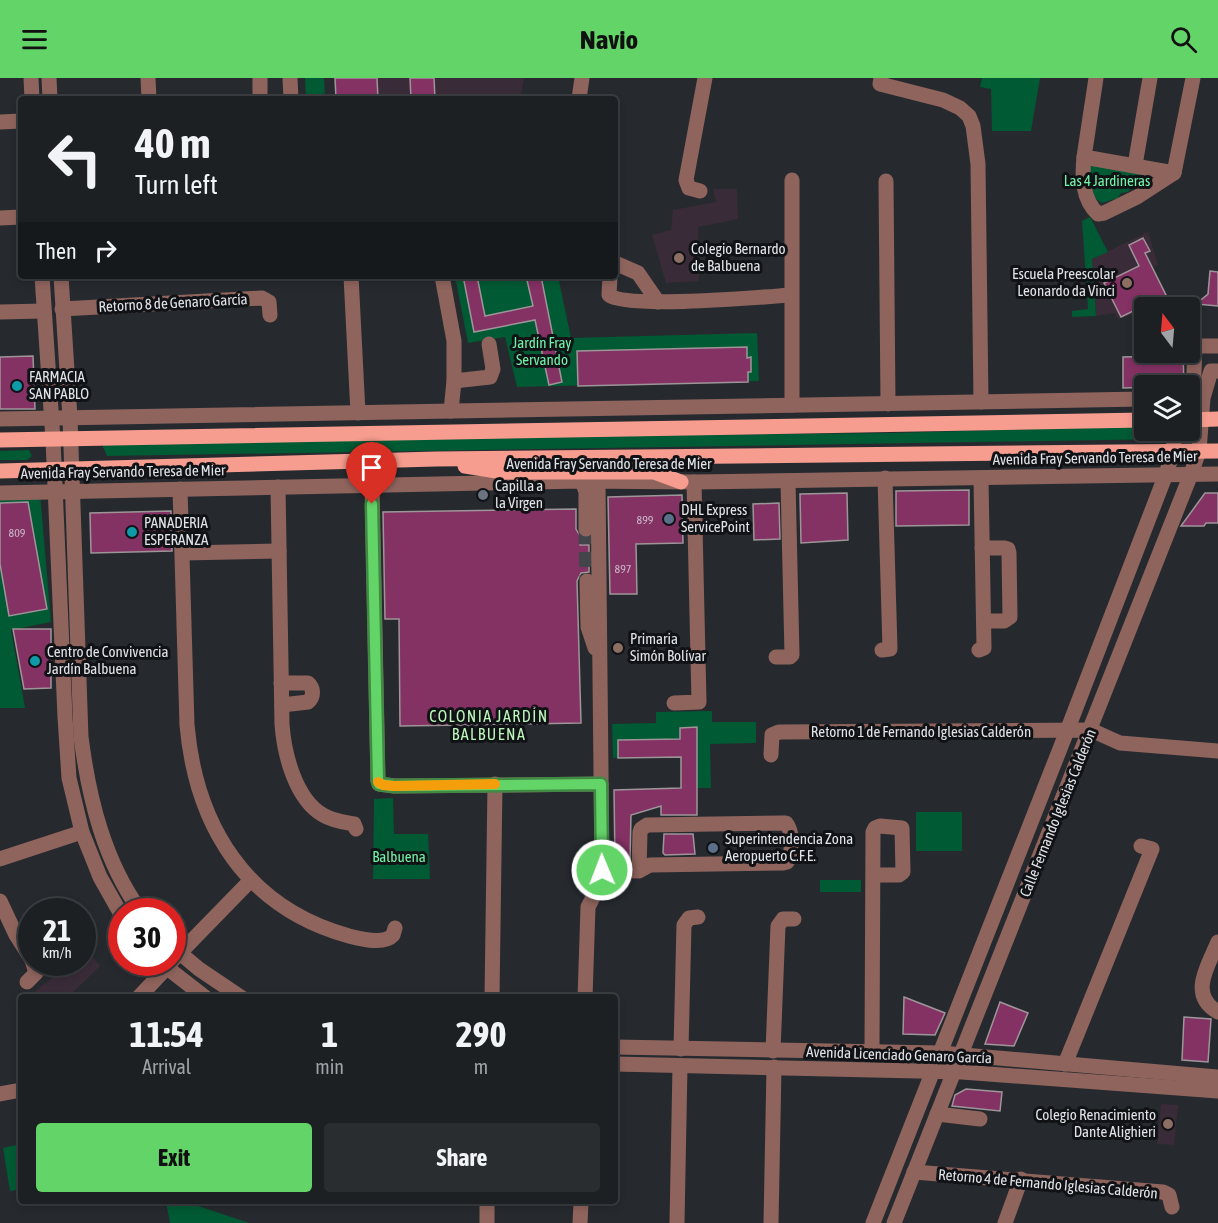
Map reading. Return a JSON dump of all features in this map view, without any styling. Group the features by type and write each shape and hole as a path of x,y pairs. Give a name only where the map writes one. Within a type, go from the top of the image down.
{"main road":[{"path":"1200,420 1218,419"},
{"path":"0,440 1134,420"},
{"name":"Avenida Fray Servando Teresa de Mier","path":"0,471 436,459 1218,451"},
{"path":"436,459 503,472 654,472 687,482"}],"street":[{"path":"31,78 32,96"},
{"path":"49,78 50,96"},
{"path":"148,78 149,96"},
{"path":"260,78 260,96"},
{"path":"290,78 291,96"},
{"path":"579,96 582,78"},
{"path":"700,191 688,188 686,180 705,78"},
{"path":"881,78 880,84 943,100 960,108 969,116 976,138 981,402"},
{"path":"1096,78 1084,157 1083,186 1098,214 1137,197 1174,173 1192,78"},
{"path":"1135,165 1150,78"},
{"path":"0,122 18,121"},
{"path":"1084,157 1174,173"},
{"path":"792,180 792,405"},
{"path":"886,181 888,404"},
{"path":"0,218 18,217"},
{"path":"618,264 638,273 658,302"},
{"path":"42,279 55,493 73,710 81,737 86,775 98,826 116,869 133,898"},
{"path":"61,279 72,492 73,710 69,778 82,832 100,877 112,898"},
{"path":"351,279 358,414"},
{"path":"443,279 454,341 451,411"},
{"path":"610,279 609,295 613,298 658,302 791,295"},
{"name":"Retorno 8 de Genaro García","path":"62,309 262,298 269,302 270,315"},
{"path":"0,312 43,311"},
{"path":"454,381 490,377 494,369 489,344"},
{"path":"1201,398 1194,371 1195,346 1218,346"},
{"path":"1194,371 1215,371 1201,398"},
{"path":"0,419 1134,399"},
{"name":"Calle Fernando Iglesias Calderón","path":"873,1223 1166,474 1174,441"},
{"name":"Calle Fernando Iglesias Calderón","path":"894,1223 1191,474 1199,452 1198,441"},
{"name":"Avenida Fray Servando Teresa de Mier","path":"0,493 372,484 981,479 1218,474"},
{"path":"882,650 890,649 885,478"},
{"path":"979,650 984,648 981,479"},
{"path":"582,481 586,492 586,529"},
{"path":"776,657 792,655 788,481"},
{"path":"585,994 588,907 601,882 602,870 598,482"},
{"path":"674,703 699,702 687,482"},
{"path":"372,484 378,781 383,785 601,784"},
{"path":"278,487 282,732 286,756 300,789 321,814 336,822 354,824 356,829"},
{"path":"180,489 189,749 196,780 210,821 233,860 251,880 298,915 336,932 357,938 385,940 393,935 395,928"},
{"path":"982,548 1005,548 1009,553 1010,617 1004,621 984,621"},
{"path":"183,553 279,551"},
{"path":"587,581 588,627 600,663"},
{"path":"281,683 308,683 312,690 311,699 308,702 282,705"},
{"path":"1091,730 1120,743 1218,751"},
{"name":"Retorno 1 de Fernando Iglesias Calderón","path":"771,755 772,735 779,732 1091,730"},
{"path":"492,994 495,784"},
{"path":"602,870 639,871 650,865 787,862 791,855 790,830 786,823 782,822 647,825 640,832 639,871"},
{"path":"0,859 82,832"},
{"path":"1065,1064 1152,849 1140,846"},
{"path":"872,1051 874,875"},
{"path":"186,943 251,880"},
{"path":"0,901 18,938"},
{"path":"681,1049 684,925 689,918 698,917"},
{"path":"773,1051 778,926 783,919 794,919"},
{"path":"1218,942 1201,984 1207,1004 1218,1012"},
{"path":"186,968 235,994"},
{"path":"27,982 33,976"},
{"path":"141,994 156,976"},
{"path":"186,976 202,994"},
{"name":"Avenida Licenciado Genaro García","path":"618,1047 941,1053 1065,1064 1218,1091"},
{"name":"Avenida Licenciado Genaro García","path":"618,1064 1148,1079 1218,1077"},
{"path":"677,1223 680,1066"},
{"path":"771,1223 774,1067"},
{"path":"0,1094 18,1091"},
{"path":"937,1114 980,1119"},
{"name":"Retorno 4 de Fernando Iglesias Calderón","path":"914,1172 1163,1192 1169,1195 1172,1208"},
{"path":"1005,1223 1021,1179"},
{"path":"487,1204 487,1223"},
{"path":"580,1223 581,1204"}],"shaded area":[{"path":"335,78 524,78 521,96 336,96"},
{"name":"Colegio Bernardo de Balbuena","path":"713,189 737,189 738,219 698,227 699,281 666,283 652,235 671,230 673,210 716,202"},
{"name":"Escuela Preescolar Leonardo da Vinci","path":"1148,232 1158,265 1152,267 1167,297 1134,297 1134,314 1118,319 1115,313 1096,316 1092,259"},
{"path":"55,976 90,976 71,994 32,994"},
{"name":"Colegio Renacimiento Dante Alighieri","path":"1161,1104 1178,1105 1174,1145 1157,1144"}],"green space":[{"path":"305,78 324,78 325,96 306,96"},
{"path":"982,78 1040,78 1031,131 992,131 991,89 980,87"},
{"name":"Las 4 Jardineras","path":"1090,161 1139,169 1147,181 1146,185 1136,189 1131,188 1128,192 1121,193 1118,198 1102,203 1090,189 1088,178"},
{"path":"1090,217 1108,252 1092,259 1096,316 1072,317 1072,311 1088,309 1082,221"},
{"name":"Jardín Fray Servando","path":"456,279 559,279 571,338 757,333 759,381 517,387 505,337 468,343"},
{"path":"1134,426 1134,439 107,456 103,447 105,441 890,433"},
{"path":"29,450 32,456 27,460 0,460 0,451"},
{"path":"40,493 51,622 11,630 25,708 0,708 0,497"},
{"path":"712,711 712,722 756,722 756,743 710,744 711,788 681,788 680,757 613,758 612,724 656,723 656,712"},
{"name":"Balbuena","path":"393,798 394,834 428,834 430,879 373,879 374,799"},
{"path":"916,812 962,812 962,851 916,851"},
{"path":"820,880 861,880 861,892 820,892"},
{"path":"18,1145 18,1190 10,1191 3,1148"},
{"path":"166,1204 192,1204 249,1223 170,1223"}],"building":[{"path":"335,78 377,78 378,96 336,96"},
{"path":"410,78 434,78 435,96 411,96"},
{"path":"1143,238 1150,251 1145,253 1166,295 1134,297 1134,311 1121,317 1104,283 1139,266 1129,245"},
{"path":"1210,271 1218,272 1218,306 1200,304 1200,301 1208,294"},
{"path":"464,279 478,279 485,316 533,306 527,279 542,279 562,382 549,385 535,320 474,332"},
{"path":"747,347 747,358 751,357 748,382 578,386 577,351"},
{"name":"FARMACIA SAN PABLO","path":"33,356 35,409 0,409 0,357"},
{"path":"1123,357 1134,357 1134,363 1183,363 1184,375 1134,375 1134,388 1123,388"},
{"path":"969,490 969,525 896,526 896,491"},
{"path":"847,493 848,540 801,543 800,494"},
{"path":"1205,493 1218,493 1218,523 1206,523 1204,526 1181,526"},
{"path":"682,495 683,543 636,544 637,594 610,594 608,497"},
{"path":"28,502 47,609 9,616 0,564 0,503"},
{"path":"779,503 780,539 754,540 753,504"},
{"path":"576,509 576,529 580,536 580,545 589,545 589,572 581,573 577,581 581,723 400,726 399,619 385,619 383,512"},
{"name":"PANADERIA ESPERANZA","path":"171,511 172,551 91,553 90,513"},
{"name":"Centro de Convivencia Jardín Balbuena","path":"13,629 51,629 51,688 24,689"},
{"path":"697,727 697,815 661,815 661,806 631,815 630,861 615,861 614,790 681,788 681,757 618,758 618,740 680,739 680,728"},
{"path":"664,834 693,834 695,854 665,855 663,853"},
{"path":"904,997 945,1013 935,1035 903,1034"},
{"path":"1000,1002 1028,1013 1014,1046 985,1044"},
{"path":"1184,1017 1211,1019 1208,1062 1182,1060"},
{"path":"966,1089 1002,1092 1000,1111 952,1106 955,1095"}],"tunnel":[{"path":"586,529 587,581"}],"slow traffic":[{"path":"378,782 394,786 495,784"}],"place":[{"name":"Colegio Bernardo de Balbuena","path":"679,258"},
{"name":"Escuela Preescolar Leonardo da Vinci","path":"1127,283"},
{"name":"FARMACIA SAN PABLO","path":"17,386"},
{"name":"Capilla a la Virgen","path":"483,495"},
{"name":"DHL Express ServicePoint","path":"669,519"},
{"name":"PANADERIA ESPERANZA","path":"132,532"},
{"name":"Primaria Simón Bolívar","path":"618,648"},
{"name":"Centro de Convivencia Jardín Balbuena","path":"35,661"},
{"name":"Superintendencia Zona Aeropuerto C.F.E.","path":"713,848"},
{"name":"Colegio Renacimiento Dante Alighieri","path":"1168,1124"}],"district":[{"name":"COLONIA JARDÍN BALBUENA","path":"489,725"}],"route":[{"path":"372,504 379,784 394,786 601,784 602,870"}]}
